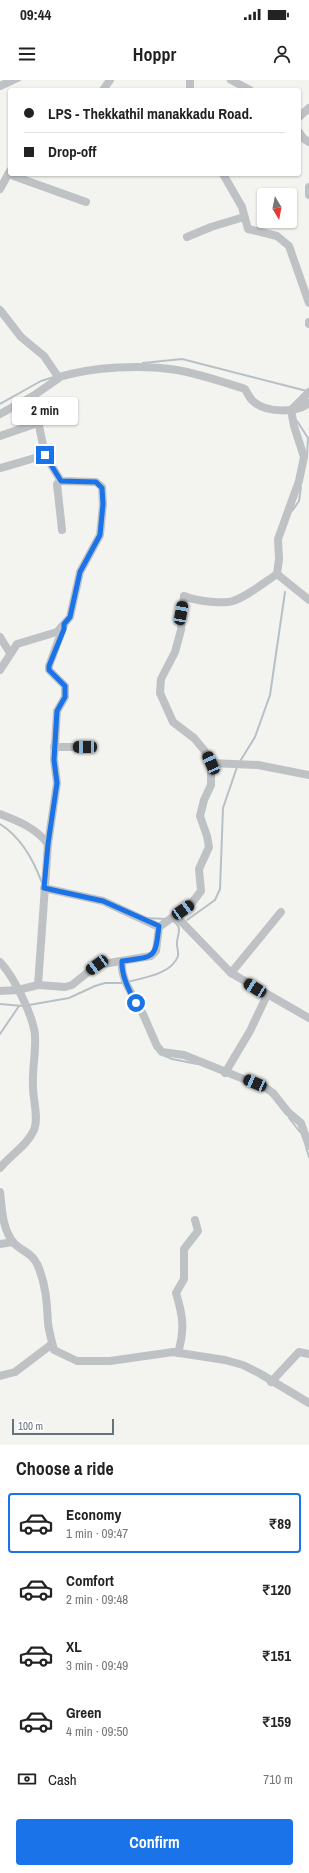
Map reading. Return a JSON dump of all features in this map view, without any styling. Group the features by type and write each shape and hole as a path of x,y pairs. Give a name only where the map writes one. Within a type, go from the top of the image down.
{"street":[{"path":"231,80 246,88"},
{"path":"0,86 11,81"},
{"path":"301,115 309,108"},
{"path":"301,135 309,142"},
{"path":"0,189 8,174"},
{"path":"19,176 86,202"},
{"path":"223,176 242,207 248,229 277,236 289,246 309,303"},
{"path":"309,187 309,195"},
{"path":"188,237 211,227 244,216"},
{"path":"0,310 21,337 44,356 58,376"},
{"path":"0,414 33,396 58,376 99,369 124,368 177,370 245,389 249,397 255,403 270,409 291,410 306,406"},
{"path":"0,993 38,985 66,987 72,985 97,965 151,956 156,951 159,926 191,904 201,892 199,869 209,847 200,816 204,800 211,785 211,763 204,750 194,738 173,722 160,693 161,679 175,652 180,630 184,596 191,599 228,602 241,597 277,574 279,559 278,539 297,488 304,456 294,426 291,410 300,399 309,392"},
{"path":"33,396 45,455 61,481"},
{"path":"0,436 38,423"},
{"path":"1,468 45,455"},
{"path":"0,670 17,644 57,632 70,617 80,572 100,535 103,504 102,488 96,482 61,481 57,484 62,530"},
{"path":"277,574 309,600"},
{"path":"38,985 48,844 57,783 54,747 57,711 65,697 65,686 49,670 49,666 64,629 64,624"},
{"path":"0,637 10,653"},
{"path":"54,747 85,747"},
{"path":"211,763 258,765 309,775"},
{"path":"0,814 24,824 42,835 48,844"},
{"path":"44,888 103,901 159,926"},
{"path":"231,973 281,912"},
{"path":"175,915 231,973 309,1018"},
{"path":"122,961 128,988 141,1010 157,1046 161,1050 184,1055 225,1073 255,1083 273,1093 284,1108 301,1123 309,1146"},
{"path":"0,962 18,990 26,1006 35,1034 32,1077 36,1121 35,1129 28,1141 8,1158 0,1168"},
{"path":"225,1073 250,1031 267,995"},
{"path":"0,1192 4,1222 13,1242 32,1257 41,1273 46,1291 48,1325 54,1350 77,1361 110,1361 173,1352 225,1360 243,1366 309,1403"},
{"path":"178,1352 183,1337 183,1315 176,1293 184,1279 184,1249 198,1231 195,1220"},
{"path":"0,1244 13,1242"},
{"path":"0,1376 14,1372 52,1344"},
{"path":"271,1382 299,1352 309,1354"}],"waterway":[{"path":"15,82 20,80"},
{"path":"143,363 182,359 307,391"},
{"path":"0,404 41,381 54,377"},
{"path":"297,421 308,438 307,457"},
{"path":"292,511 299,501 301,487"},
{"path":"239,763 255,737 270,695 285,592"},
{"path":"187,920 215,900 220,889 223,808 237,767"},
{"path":"0,824 8,829 26,850 42,883"},
{"path":"146,918 166,919"},
{"path":"127,982 149,977 170,967 175,962 178,956 177,943 179,927 172,920"},
{"path":"29,1005 69,998 105,983 123,983"},
{"path":"0,1004 23,1006"},
{"path":"0,1034 19,1006"},
{"path":"163,1055 172,1059 197,1064"},
{"path":"289,1118 300,1132"},
{"path":"306,1147 309,1157"}],"route":[{"path":"45,455 61,481 96,482 102,488 103,504 100,535 80,572 70,617 64,624 64,629 51,657 49,666 49,670 61,680 65,686 65,697 57,711 54,760 57,783 48,844 44,888 103,901 159,926 156,951 151,956 122,961 123,973 136,1003"}]}
